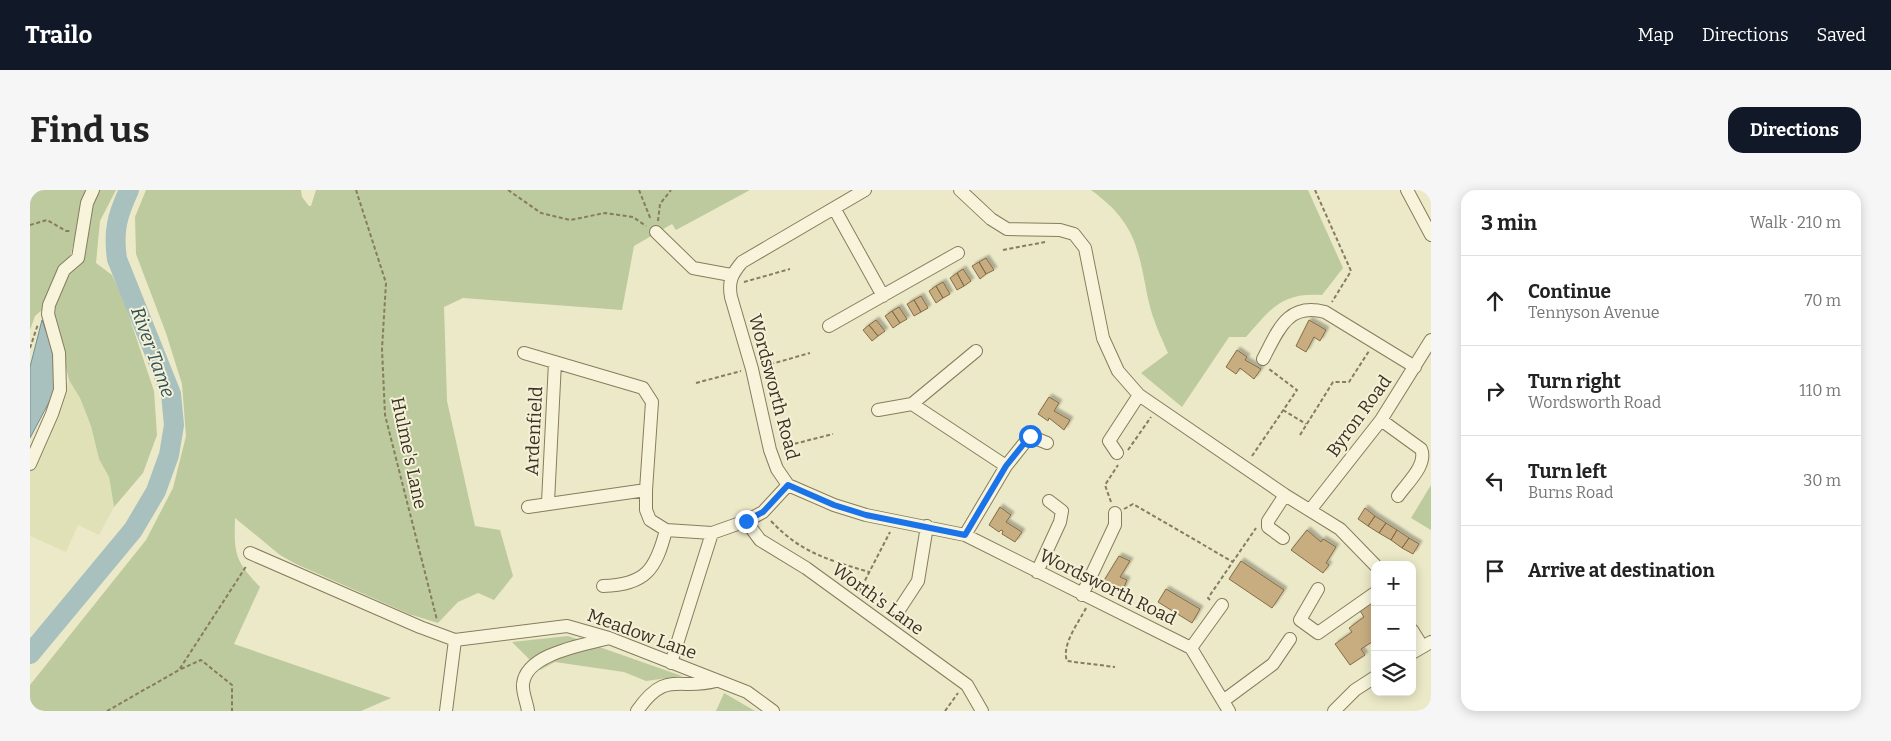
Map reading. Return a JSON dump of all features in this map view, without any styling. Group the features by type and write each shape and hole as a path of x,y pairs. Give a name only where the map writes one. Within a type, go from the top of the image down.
{"street":[{"path":"30,464 52,414 60,390 59,353 48,314 49,305 64,270 78,258 87,203 92,190"},
{"path":"656,232 693,268 730,281 742,262 865,190"},
{"path":"960,190 991,219 1008,229 1060,230 1074,234 1085,248 1103,338 1118,371 1139,394 1285,494 1340,529 1371,561"},
{"path":"1406,190 1431,235"},
{"path":"834,208 883,296"},
{"path":"829,326 958,253"},
{"name":"Wordsworth Road","path":"730,281 770,450 777,469 788,485 834,505 866,515 965,535 1191,648"},
{"path":"1263,359 1282,323 1302,310 1312,309 1325,312 1415,367"},
{"name":"Byron Road","path":"1311,509 1381,420 1431,340"},
{"path":"878,410 912,404 976,351"},
{"name":"Ardenfield","path":"524,353 643,388 652,402 646,510 650,520 666,530"},
{"name":"Ardenfield","path":"548,502 554,362"},
{"path":"1117,453 1109,441 1139,394"},
{"path":"912,404 1006,466"},
{"path":"1381,420 1421,450 1424,455 1421,464 1398,496"},
{"path":"965,535 1006,466 1030,436 1047,443"},
{"path":"603,586 623,586 646,574 659,556 666,530 712,533 746,521 763,512 788,485"},
{"path":"528,507 548,502 646,490"},
{"path":"1283,538 1268,527 1268,521 1285,494"},
{"path":"1037,572 1060,522 1062,511 1049,502"},
{"path":"1086,597 1115,519"},
{"name":"Worth's Lane","path":"746,521 760,540 806,568 965,683 981,705 982,711"},
{"path":"899,610 918,581 927,526"},
{"path":"671,663 712,533"},
{"name":"Meadow Lane","path":"249,559 267,560 455,640 567,626 609,638 747,692 772,711"},
{"path":"1318,589 1300,620 1318,633 1371,596"},
{"path":"1220,607 1191,648 1226,706 1273,664 1290,639"},
{"path":"528,711 523,683 533,664 552,654 609,638"},
{"path":"446,711 455,640"},
{"path":"637,711 650,693 670,684 719,680"},
{"path":"1334,711 1355,690 1371,680"}],"path":[{"name":"Hulme's Lane","path":"356,190 386,283 382,349 385,416 413,531 438,617 434,632"},
{"path":"508,190 541,213 570,220 605,213 632,217 656,232"},
{"path":"639,190 656,232"},
{"path":"656,232 660,204 671,190"},
{"path":"1320,190 1315,191 1351,270 1325,312"},
{"path":"30,225 47,220 66,231 83,231"},
{"path":"1003,250 1046,242"},
{"path":"730,281 790,269"},
{"path":"30,348 40,318 48,314"},
{"path":"1300,435 1333,382 1349,382 1374,343"},
{"path":"696,383 810,353"},
{"path":"1245,467 1297,390 1270,370 1263,359"},
{"path":"1283,410 1306,424"},
{"path":"770,450 833,434"},
{"path":"1115,519 1133,504 1233,562"},
{"path":"769,518 794,544 829,560 869,572"},
{"path":"858,594 894,520"},
{"path":"1220,607 1208,598 1260,522 1268,521"},
{"path":"180,670 249,559"},
{"path":"1086,597 1066,648 1065,656 1067,661 1115,667"},
{"path":"107,711 201,660 232,684 232,711"},
{"path":"945,711 965,683"}],"green space":[{"path":"30,190 87,190 70,257 60,265 42,310 35,316 30,330"},
{"path":"96,190 116,190 100,221 96,263 112,275 124,301 154,391 157,435 143,473 114,507 109,477 99,459 91,426 80,398 69,380 51,304 68,272"},
{"path":"146,190 301,190 302,197 311,206 316,190 750,190 676,230 672,224 634,246 622,310 463,298 444,307 447,401 475,526 500,530 513,576 494,600 478,593 458,602 438,623 409,614 296,564 280,555 235,518 235,541 238,556 245,570 260,587 234,644 391,698 361,711 30,711 30,685 146,540 173,488 186,436 182,384 166,333 136,254 135,217"},
{"path":"1091,190 1308,190 1343,268 1322,295 1296,296 1278,304 1246,337 1229,337 1182,407 1141,373 1168,353 1151,309 1134,240 1127,227 1107,202"},
{"path":"69,380 80,398 91,426 99,459 109,477 114,507 99,535 78,525 66,552 30,536 30,469"},
{"path":"1431,485 1431,530 1411,518"},
{"path":"568,636 682,676 646,681 624,672 555,662 540,670 512,642"},
{"path":"724,693 755,711 716,711"}],"water":[{"path":"42,320 57,361 55,391 30,438 30,367"}],"building":[{"path":"986,258 994,270 986,274 979,262"},
{"path":"979,262 986,274 980,279 972,266"},
{"path":"963,269 971,281 964,286 957,273"},
{"path":"957,273 964,286 957,290 950,278"},
{"path":"943,282 950,294 943,298 936,286"},
{"path":"936,286 943,298 936,303 929,291"},
{"path":"921,296 928,308 921,312 914,300"},
{"path":"914,300 921,312 914,316 907,304"},
{"path":"899,307 907,319 900,323 892,311"},
{"path":"892,311 900,323 893,328 885,316"},
{"path":"876,320 885,331 878,336 869,325"},
{"path":"1309,320 1326,330 1320,341 1314,337 1306,352 1296,346"},
{"path":"869,325 878,336 872,341 863,330"},
{"path":"1237,350 1247,357 1245,360 1261,369 1254,379 1240,368 1236,374 1226,367"},
{"path":"1049,397 1059,403 1054,411 1070,420 1064,430 1049,418 1048,421 1038,414"},
{"path":"1000,507 1011,515 1006,522 1022,532 1015,542 1002,534 1003,531 999,532 989,525"},
{"path":"1365,508 1375,516 1368,526 1358,519"},
{"path":"1375,516 1386,523 1379,533 1368,526"},
{"path":"1386,523 1397,530 1391,540 1379,533"},
{"path":"1307,530 1321,542 1323,539 1336,547 1326,563 1329,565 1323,573 1291,550"},
{"path":"1397,530 1409,538 1402,548 1391,540"},
{"path":"1409,538 1419,544 1413,554 1402,548"},
{"path":"1119,556 1130,561 1120,577 1127,580 1122,592 1103,582"},
{"path":"1241,561 1284,590 1272,608 1229,579"},
{"path":"1166,589 1200,609 1192,623 1158,602"},
{"path":"1371,601 1371,643 1361,649 1365,655 1350,665 1335,644 1352,632 1349,628 1364,617 1359,609"}],"waterway":[{"name":"River Tame","path":"30,654 133,530 156,491 169,455 174,425 171,394 117,259 115,240 117,224 121,208 129,190"}],"route":[{"path":"746,521 763,512 788,485 834,505 866,515 965,535 1006,466 1030,436"}]}
